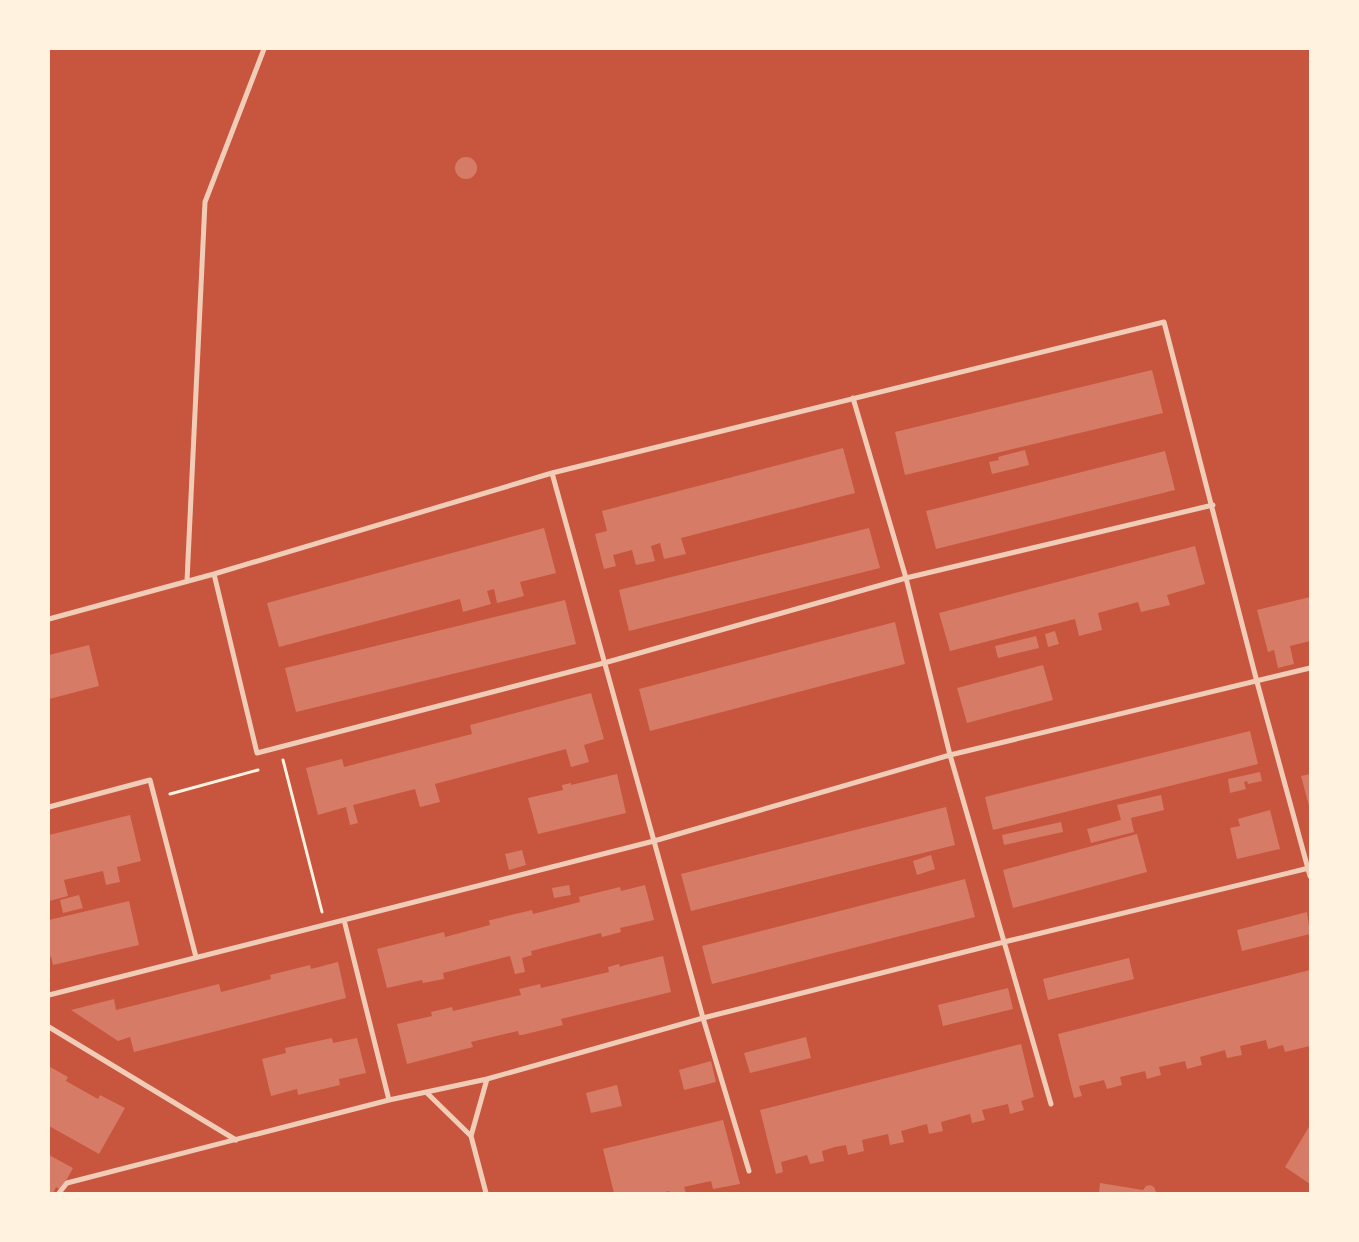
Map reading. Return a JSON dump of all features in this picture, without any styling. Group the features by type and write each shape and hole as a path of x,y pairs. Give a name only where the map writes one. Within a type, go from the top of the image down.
{"street":[{"path":"187,581 205,202 264,49"},
{"path":"49,619 214,574 552,473 1164,322 1213,505 1257,682 1310,876"},
{"path":"854,398 906,578 950,755 1051,1104"},
{"path":"552,473 702,1018 749,1171"},
{"path":"214,574 257,753 604,663 906,578 1213,505"},
{"path":"49,995 654,841 950,755 1310,668"},
{"path":"49,807 150,780 196,957"},
{"path":"59,1193 67,1183 389,1100 487,1079 702,1018 1309,868"},
{"path":"344,920 389,1100"},
{"path":"49,1027 236,1140"},
{"path":"486,1193 471,1136 487,1079"},
{"path":"427,1093 471,1136"}],"path":[{"path":"280,748 326,925"},
{"path":"274,765 284,763"},
{"path":"155,798 265,768"}],"building":[{"path":"466,157 474,160 477,168 474,176 466,179 458,176 455,168 458,160"},
{"path":"1152,370 1163,413 905,475 895,432"},
{"path":"843,448 855,493 681,538 686,554 664,559 660,543 651,546 655,561 636,565 632,550 613,555 616,566 604,569 595,534 607,531 602,511"},
{"path":"1025,450 1029,465 992,474 989,462 999,460 998,457"},
{"path":"1165,451 1175,490 936,549 926,511"},
{"path":"544,528 556,573 520,582 524,596 497,603 494,589 487,591 491,604 463,612 460,599 279,647 267,603"},
{"path":"869,528 880,568 629,631 619,590"},
{"path":"1195,546 1205,584 1167,595 1170,605 1141,612 1138,602 1098,613 1102,630 1079,636 1075,619 950,651 939,613"},
{"path":"1310,597 1310,641 1290,646 1294,664 1278,668 1274,650 1268,652 1257,610"},
{"path":"565,600 576,644 296,712 285,668"},
{"path":"895,622 905,664 650,731 639,689"},
{"path":"1055,631 1059,644 1048,647 1045,634"},
{"path":"1036,636 1039,648 998,658 995,646"},
{"path":"89,645 99,686 49,699 49,655"},
{"path":"1043,665 1053,700 967,723 957,688"},
{"path":"591,693 604,739 584,745 589,762 571,767 566,749 435,784 440,802 420,807 415,789 353,805 358,823 350,825 346,807 318,815 306,768 342,759 344,767 472,734 470,725"},
{"path":"1250,731 1258,764 993,830 985,797"},
{"path":"1260,772 1262,781 1248,784 1247,781 1244,782 1246,789 1230,793 1228,779"},
{"path":"617,774 626,813 538,834 528,798 563,790 562,785 571,783 571,785"},
{"path":"1310,774 1310,810 1301,776"},
{"path":"1161,795 1164,810 1131,818 1134,832 1091,843 1087,829 1121,820 1117,805"},
{"path":"946,807 955,845 691,911 681,874"},
{"path":"1270,810 1280,849 1237,859 1230,828 1240,826 1238,819"},
{"path":"130,815 141,861 117,867 120,882 106,885 103,871 64,880 68,896 49,901 49,835"},
{"path":"1061,822 1063,832 1004,845 1002,835"},
{"path":"1137,834 1147,872 1013,908 1003,870"},
{"path":"522,850 526,865 509,870 505,854"},
{"path":"931,855 935,869 917,875 913,861"},
{"path":"965,879 975,917 712,984 702,946"},
{"path":"569,885 571,895 554,898 552,888"},
{"path":"645,885 654,920 620,928 621,932 602,937 601,933 531,951 532,955 522,958 525,972 515,974 510,956 443,973 444,979 423,983 422,980 387,988 377,949 444,932 445,937 490,925 489,920 532,910 533,914 580,902 579,897 620,887 621,891"},
{"path":"79,895 83,908 63,913 60,900"},
{"path":"129,901 139,945 53,965 51,956 49,960 49,920"},
{"path":"1307,912 1310,934 1242,951 1237,930"},
{"path":"663,956 671,992 561,1019 563,1025 522,1035 519,1035 518,1031 471,1042 473,1047 407,1064 397,1024 432,1016 431,1012 452,1007 453,1011 521,995 519,989 540,984 541,988 609,972 608,967 619,964 620,967"},
{"path":"1129,958 1134,979 1048,1000 1043,979"},
{"path":"338,962 346,998 134,1052 130,1037 118,1041 71,1010 114,999 116,1010 219,984 221,992 271,979 270,975 310,965 311,969"},
{"path":"1310,970 1310,1046 1285,1052 1283,1045 1268,1049 1266,1040 1240,1046 1242,1055 1227,1058 1225,1050 1200,1057 1202,1065 1187,1069 1185,1061 1159,1067 1161,1075 1147,1079 1145,1071 1120,1077 1122,1085 1107,1089 1104,1080 1079,1086 1082,1096 1074,1098 1058,1034"},
{"path":"1008,988 1013,1009 943,1026 938,1005"},
{"path":"806,1037 811,1058 750,1073 744,1053"},
{"path":"332,1038 333,1043 357,1038 366,1073 339,1079 340,1085 298,1095 297,1089 271,1096 262,1059 286,1053 285,1048"},
{"path":"1021,1044 1034,1097 1021,1101 1024,1110 1010,1114 1008,1104 982,1110 985,1120 972,1123 970,1114 941,1122 943,1131 929,1134 927,1124 901,1131 904,1142 890,1145 888,1134 862,1140 864,1151 848,1155 846,1145 835,1147 822,1151 824,1161 810,1164 807,1155 781,1162 783,1172 776,1174 760,1110"},
{"path":"711,1061 716,1082 684,1090 679,1070"},
{"path":"50,1067 68,1077 66,1081 98,1099 100,1095 125,1108 99,1154 49,1126"},
{"path":"617,1085 622,1106 591,1113 586,1093"},
{"path":"723,1120 740,1184 713,1189 711,1181 684,1187 686,1193 670,1193 669,1191 661,1193 614,1193 603,1149"},
{"path":"1310,1125 1310,1184 1285,1167"},
{"path":"49,1155 73,1168 61,1190 56,1187 53,1193 49,1193"},
{"path":"1100,1183 1143,1190 1146,1186 1150,1185 1154,1187 1156,1192 1099,1193"}]}
